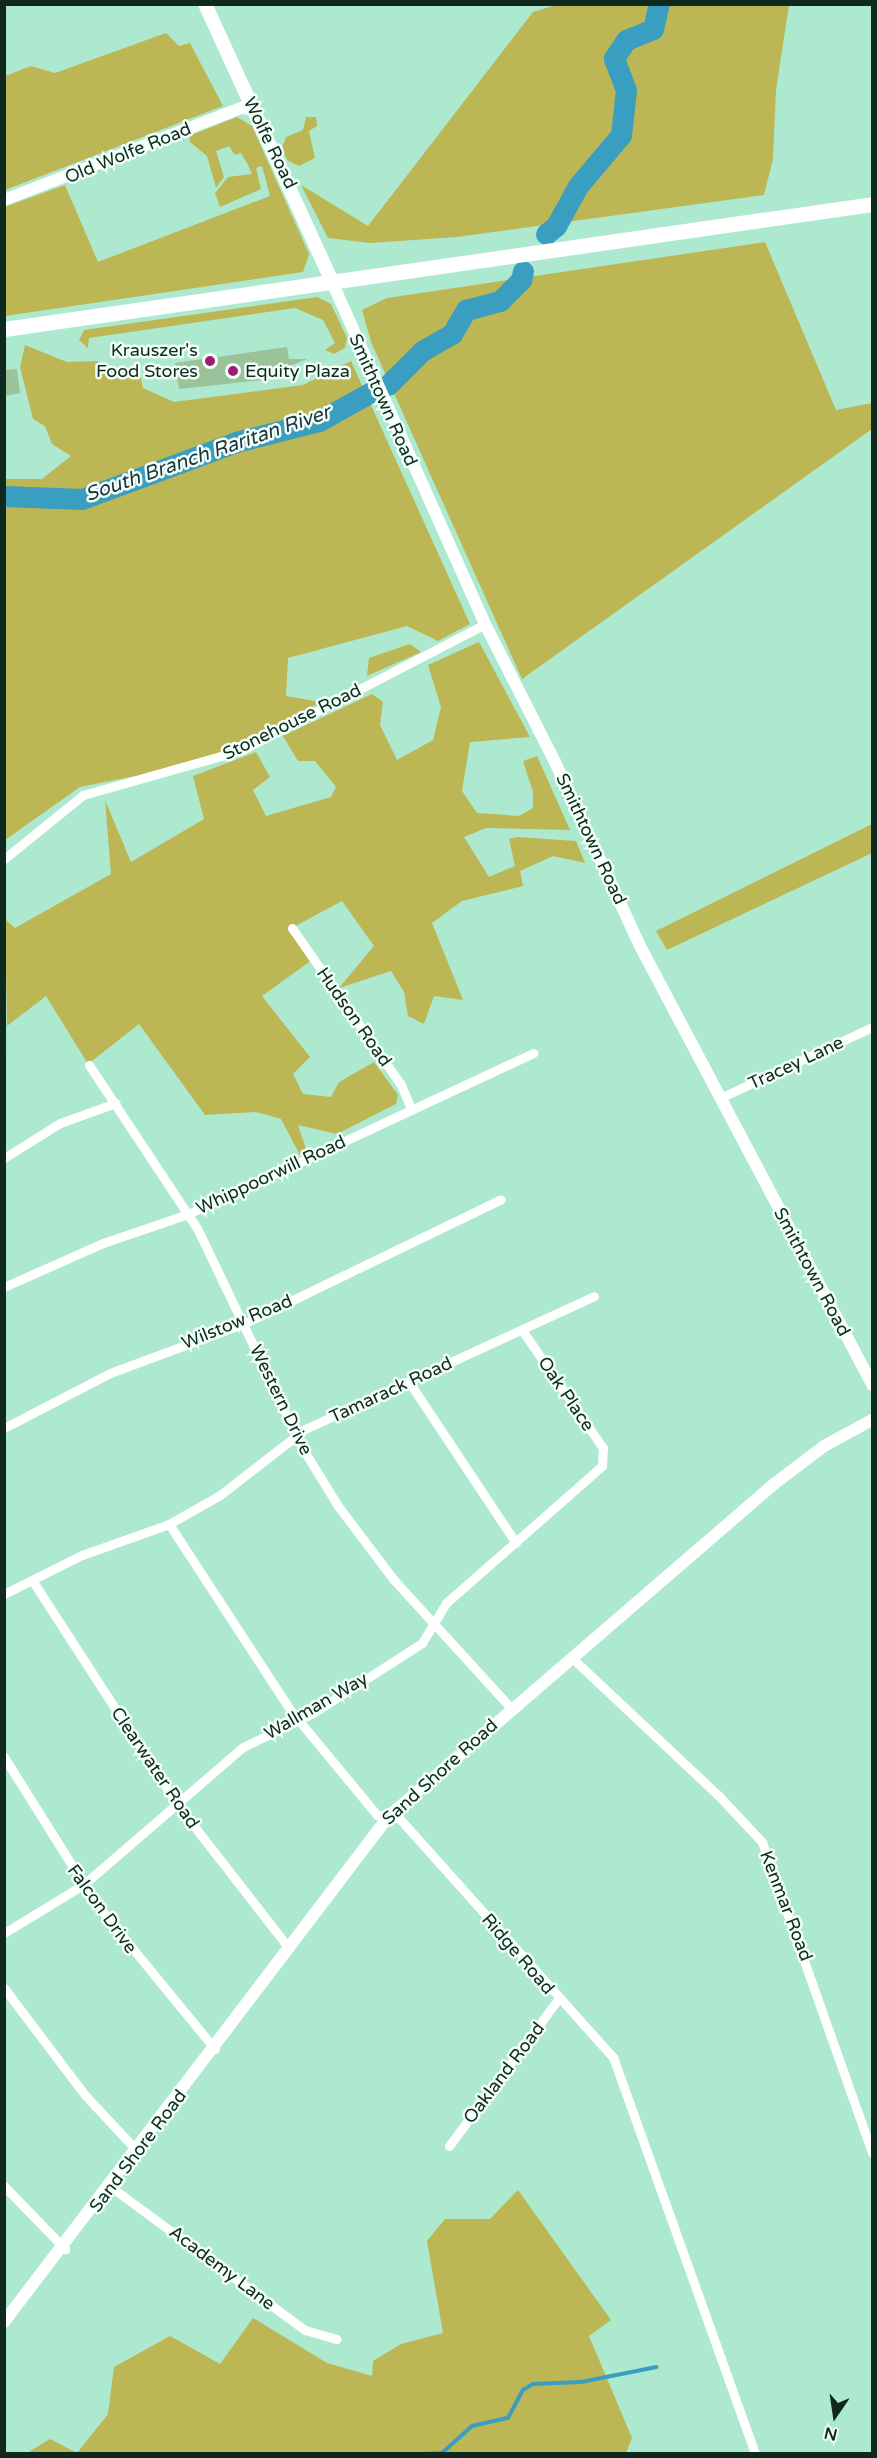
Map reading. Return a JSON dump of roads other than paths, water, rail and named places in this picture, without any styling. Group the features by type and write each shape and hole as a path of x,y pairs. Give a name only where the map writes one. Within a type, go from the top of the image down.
{"main road":[{"name":"Wolfe Road","path":"205,4 332,282"},
{"path":"4,329 873,204"}],"street":[{"name":"Old Wolfe Road","path":"4,200 251,104"},
{"name":"Smithtown Road","path":"332,282 485,624 555,762 640,946 873,1385"},
{"name":"Stonehouse Road","path":"4,859 83,795 242,750 485,624"},
{"name":"Hudson Road","path":"292,928 401,1085 411,1109"},
{"name":"Tracey Lane","path":"720,1098 873,1027"},
{"name":"Whippoorwill Road","path":"4,1287 103,1243 188,1214 533,1053"},
{"name":"Western Drive","path":"89,1065 188,1214 245,1323 296,1435 366,1545 434,1626 511,1708"},
{"path":"4,1158 60,1123 116,1103"},
{"name":"Wilstow Road","path":"4,1428 110,1373 245,1323 501,1200"},
{"name":"Tamarack Road","path":"4,1594 82,1555 169,1524 220,1496 296,1435 594,1296"},
{"name":"Oak Place","path":"522,1330 606,1458"},
{"path":"409,1382 516,1543"},
{"name":"Sand Shore Road","path":"4,2322 64,2249 388,1816 511,1708 798,1465 873,1420"},
{"name":"Wallman Way","path":"4,1933 83,1885 243,1747 299,1719 422,1643 446,1603 516,1543 606,1458"},
{"name":"Ridge Road","path":"169,1524 299,1719 376,1815 399,1818 558,1999 603,2045 621,2074 755,2454"},
{"name":"Clearwater Road","path":"32,1580 176,1803 289,1948"},
{"name":"Kenmar Road","path":"572,1658 718,1795 762,1842 873,2153"},
{"name":"Falcon Drive","path":"4,1757 83,1885 214,2049"},
{"path":"4,1988 86,2096 137,2151"},
{"name":"Oakland Road","path":"449,2146 558,1999"},
{"path":"4,2186 64,2249"},
{"name":"Academy Lane","path":"111,2187 305,2330 337,2339"}],"waterway":[{"name":"South Branch Raritan River","path":"546,234 556,226 578,186 621,135 626,90 614,58 626,40 653,29 659,4"},
{"name":"South Branch Raritan River","path":"388,385 422,351 452,334 466,310 500,301 521,280 523,271"},
{"name":"South Branch Raritan River","path":"4,496 82,499 236,442 319,421 371,392"},
{"path":"423,2454 442,2453 472,2426 508,2418 523,2390 533,2384 581,2382 657,2367"}],"place":[{"name":"Krauszer's Food Stores","path":"210,361"},
{"name":"Equity Plaza","path":"233,371"}]}
